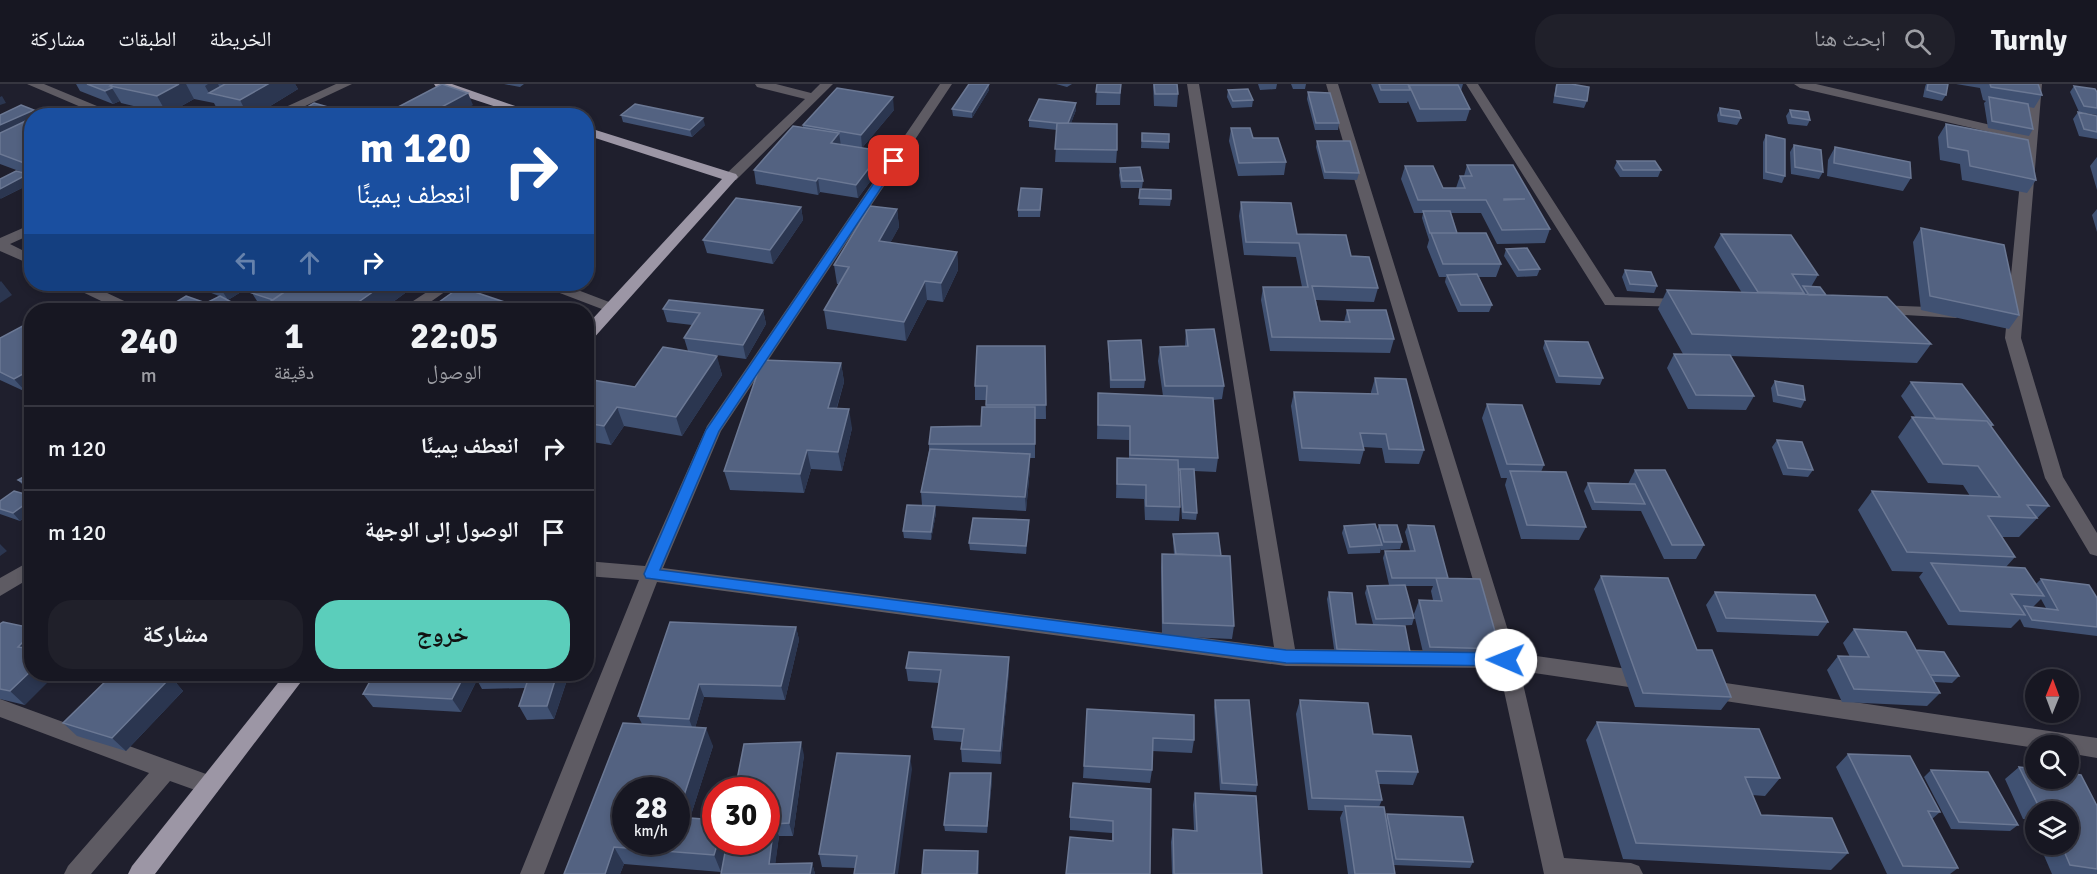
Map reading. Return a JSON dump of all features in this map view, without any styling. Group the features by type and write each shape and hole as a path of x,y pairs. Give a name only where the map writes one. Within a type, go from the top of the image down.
{"main road":[{"path":"440,84 514,108"},
{"path":"594,134 731,177 594,327"},
{"path":"140,874 291,681"}],"street":[{"path":"33,84 94,108"},
{"path":"290,108 346,84"},
{"path":"761,84 813,97"},
{"path":"731,177 827,84"},
{"path":"532,874 651,574 713,430 946,84"},
{"path":"1193,84 1286,657"},
{"path":"1332,84 1506,660 1556,872 1630,874"},
{"path":"1472,84 1610,302 1694,305"},
{"path":"1800,84 2031,138"},
{"path":"2036,84 2009,314 2013,338 2054,478 2097,549"},
{"path":"0,244 24,232"},
{"path":"0,244 24,257"},
{"path":"92,291 117,303"},
{"path":"420,303 438,291"},
{"path":"567,291 612,308"},
{"path":"1860,310 1967,313"},
{"path":"594,569 651,574 1286,657 1506,660 2097,748"},
{"path":"0,588 24,572"},
{"path":"0,708 209,785"},
{"path":"76,874 165,770"}],"building":[{"path":"87,84 113,84 110,86 112,88 105,91"},
{"path":"113,84 179,84 157,96 110,86"},
{"path":"225,84 268,84 240,100 209,93"},
{"path":"442,84 468,93 440,108 396,108"},
{"path":"969,84 989,84 972,112 952,109"},
{"path":"1097,84 1121,84 1120,93 1096,92"},
{"path":"1154,84 1177,84 1178,94 1155,94"},
{"path":"1379,84 1408,84 1410,90 1381,90"},
{"path":"1557,84 1589,87 1587,101 1555,96"},
{"path":"1928,84 1948,84 1946,95 1927,90"},
{"path":"1990,84 2038,84 2042,95 1991,87"},
{"path":"1409,85 1458,85 1470,109 1420,109"},
{"path":"2074,86 2095,89 2097,108 2084,106"},
{"path":"837,88 893,97 861,135 803,125"},
{"path":"1248,89 1253,100 1233,101 1228,90"},
{"path":"1308,92 1330,93 1339,123 1316,123"},
{"path":"1989,97 2028,104 2033,129 1992,121"},
{"path":"1039,99 1076,103 1068,123 1029,120"},
{"path":"314,103 331,108 306,108"},
{"path":"635,104 703,118 690,130 621,115"},
{"path":"21,105 29,108 24,108 24,114 0,125 0,115"},
{"path":"1720,108 1739,111 1741,118 1721,115"},
{"path":"1790,110 1808,112 1810,120 1792,117"},
{"path":"2078,112 2097,116 2097,132 2084,129"},
{"path":"24,122 24,163 0,154 0,133"},
{"path":"1057,123 1117,124 1117,150 1055,149"},
{"path":"1946,124 2028,140 2036,180 1970,166 1968,151 1948,147"},
{"path":"793,126 839,133 831,143 882,151 856,185 818,178 816,181 754,170"},
{"path":"1231,128 1250,128 1253,138 1278,138 1286,162 1239,163"},
{"path":"1142,133 1169,134 1169,142 1142,141"},
{"path":"1766,135 1785,139 1785,176 1766,172"},
{"path":"1317,141 1350,141 1359,173 1325,172"},
{"path":"1794,145 1821,150 1823,172 1795,167"},
{"path":"1835,147 1910,162 1911,178 1834,163"},
{"path":"1617,161 1655,161 1661,170 1623,170"},
{"path":"1467,165 1513,165 1550,229 1502,230 1486,200 1418,200 1405,166 1433,166 1443,188 1465,188 1460,176 1472,176"},
{"path":"1140,167 1143,181 1122,181 1120,168"},
{"path":"16,171 24,173 24,176 0,189 0,179"},
{"path":"1021,188 1042,189 1040,210 1018,210"},
{"path":"1140,189 1171,190 1171,199 1139,198"},
{"path":"736,198 801,207 770,250 703,240"},
{"path":"1241,202 1291,203 1297,234 1346,235 1351,256 1369,257 1378,288 1312,286 1320,321 1350,322 1347,310 1386,310 1394,339 1272,337 1263,287 1308,287 1299,243 1246,242"},
{"path":"870,206 897,209 879,241 957,252 941,283 925,281 904,322 824,310 849,267 834,265"},
{"path":"1423,211 1450,211 1457,233 1430,233"},
{"path":"1921,228 2004,245 2019,315 1930,296"},
{"path":"1431,233 1486,233 1501,264 1443,264"},
{"path":"1721,234 1791,235 1818,275 1792,274 1804,293 1758,292"},
{"path":"1527,248 1540,269 1519,270 1506,249"},
{"path":"1625,270 1651,272 1657,286 1630,284"},
{"path":"1477,274 1492,305 1461,305 1447,275"},
{"path":"1803,286 1820,287 1826,295 1809,295"},
{"path":"1667,290 1887,297 1931,344 1692,334"},
{"path":"255,291 286,291 273,300 252,293"},
{"path":"285,291 374,291 357,303 268,303"},
{"path":"454,291 472,291 507,303 438,303"},
{"path":"186,296 203,302 202,303 174,303"},
{"path":"220,296 233,303 206,303"},
{"path":"669,300 763,310 743,345 684,338 700,313 663,309"},
{"path":"24,325 24,373 14,379 0,372 0,338"},
{"path":"1214,329 1224,386 1165,386 1160,347 1188,346 1186,330"},
{"path":"1141,340 1145,380 1111,380 1108,341"},
{"path":"1545,341 1588,342 1603,378 1559,376"},
{"path":"977,346 1045,346 1046,405 986,405 987,386 975,386"},
{"path":"663,347 717,356 676,417 617,407 604,426 594,424 594,380 635,387"},
{"path":"1674,354 1730,355 1754,396 1696,395"},
{"path":"762,360 841,363 828,408 849,409 838,452 807,450 800,474 724,471"},
{"path":"1375,378 1406,379 1424,450 1389,449 1386,434 1360,433 1364,450 1302,448 1294,392 1378,394"},
{"path":"1775,381 1803,386 1805,400 1778,395"},
{"path":"1911,382 1962,384 1993,425 1987,421 1936,419"},
{"path":"1098,393 1213,398 1218,458 1130,455 1130,426 1098,425"},
{"path":"1487,404 1522,405 1544,465 1507,464"},
{"path":"982,407 1035,407 1035,444 929,444 931,427 981,426"},
{"path":"1912,417 1987,421 2049,506 2027,505 2037,518 1988,516 2015,557 1907,552 1872,491 2000,497 1978,466 1943,464"},
{"path":"1777,440 1802,442 1813,470 1788,468"},
{"path":"930,449 1030,454 1025,497 921,492"},
{"path":"1117,458 1178,460 1180,507 1146,506 1146,485 1117,484"},
{"path":"1180,469 1194,469 1197,513 1183,512"},
{"path":"1635,470 1665,470 1704,545 1672,545"},
{"path":"1510,471 1566,472 1586,527 1527,525"},
{"path":"1588,483 1635,484 1645,504 1595,502"},
{"path":"14,491 24,494 24,505 13,513 0,509 0,501"},
{"path":"907,505 935,506 931,532 903,531"},
{"path":"973,518 1029,520 1026,546 969,543"},
{"path":"1375,524 1382,545 1350,547 1344,526"},
{"path":"1379,525 1397,525 1402,542 1384,542"},
{"path":"1408,525 1434,526 1448,578 1392,578 1385,551 1415,551"},
{"path":"1218,533 1221,556 1176,554 1173,534"},
{"path":"1162,554 1230,556 1234,626 1163,623"},
{"path":"1931,563 2025,568 2044,596 2011,594 2025,615 1960,611"},
{"path":"1601,576 1668,578 1697,650 1712,650 1731,697 1643,693"},
{"path":"1436,578 1480,579 1500,649 1430,647 1419,600 1442,601"},
{"path":"2041,579 2089,585 2097,598 2097,627 2032,620 2024,606 2058,610"},
{"path":"1405,585 1414,618 1376,619 1367,586"},
{"path":"1329,592 1352,593 1356,624 1405,626 1410,652 1337,649"},
{"path":"1715,592 1815,595 1828,622 1726,618"},
{"path":"3,622 24,626 24,641 18,647 24,648 24,678 10,691 0,689 0,624"},
{"path":"670,622 796,627 781,686 699,684 689,719 638,716"},
{"path":"1854,629 1906,632 1940,693 1854,689 1838,656 1869,657"},
{"path":"1916,650 1944,652 1959,676 1930,675"},
{"path":"909,652 1009,657 1000,751 961,749 964,729 932,727 941,670 906,668"},
{"path":"106,681 167,681 112,738 63,723"},
{"path":"370,681 461,681 452,699 363,694"},
{"path":"528,681 555,681 547,706 519,706"},
{"path":"1215,700 1249,700 1257,785 1222,783"},
{"path":"1300,700 1368,703 1373,734 1411,736 1418,772 1376,771 1382,800 1312,798"},
{"path":"1087,709 1194,715 1194,740 1153,738 1152,770 1084,766"},
{"path":"1597,722 1759,729 1780,778 1745,777 1761,815 1832,818 1848,853 1636,843"},
{"path":"623,723 706,728 690,777 612,777 612,853 605,874 564,874"},
{"path":"801,742 789,823 780,824 780,777 738,777 744,744"},
{"path":"837,753 910,756 894,874 854,874 857,856 819,854"},
{"path":"1848,754 1910,756 1940,812 1928,811 1958,868 1903,866"},
{"path":"2019,767 2025,768 2025,779"},
{"path":"1931,770 1988,772 2018,825 1959,822"},
{"path":"950,773 991,773 987,826 944,825"},
{"path":"2079,775 2081,775 2097,806 2097,869 2070,865 2066,855 2079,855 2079,801 2036,801 2030,789 2079,789"},
{"path":"1073,783 1151,789 1150,874 1066,874 1070,837 1113,841 1113,821 1070,817"},
{"path":"1195,793 1256,796 1262,874 1174,874 1173,829 1197,831"},
{"path":"1345,806 1384,807 1395,874 1355,874"},
{"path":"1387,814 1463,817 1473,862 1396,859"},
{"path":"690,818 702,819 702,854 690,853"},
{"path":"924,850 978,851 977,874 922,874"},
{"path":"725,855 770,855 769,864 812,863 810,874 721,874"}],"route":[{"path":"894,161 713,430 651,574 1286,657 1506,660"}]}
